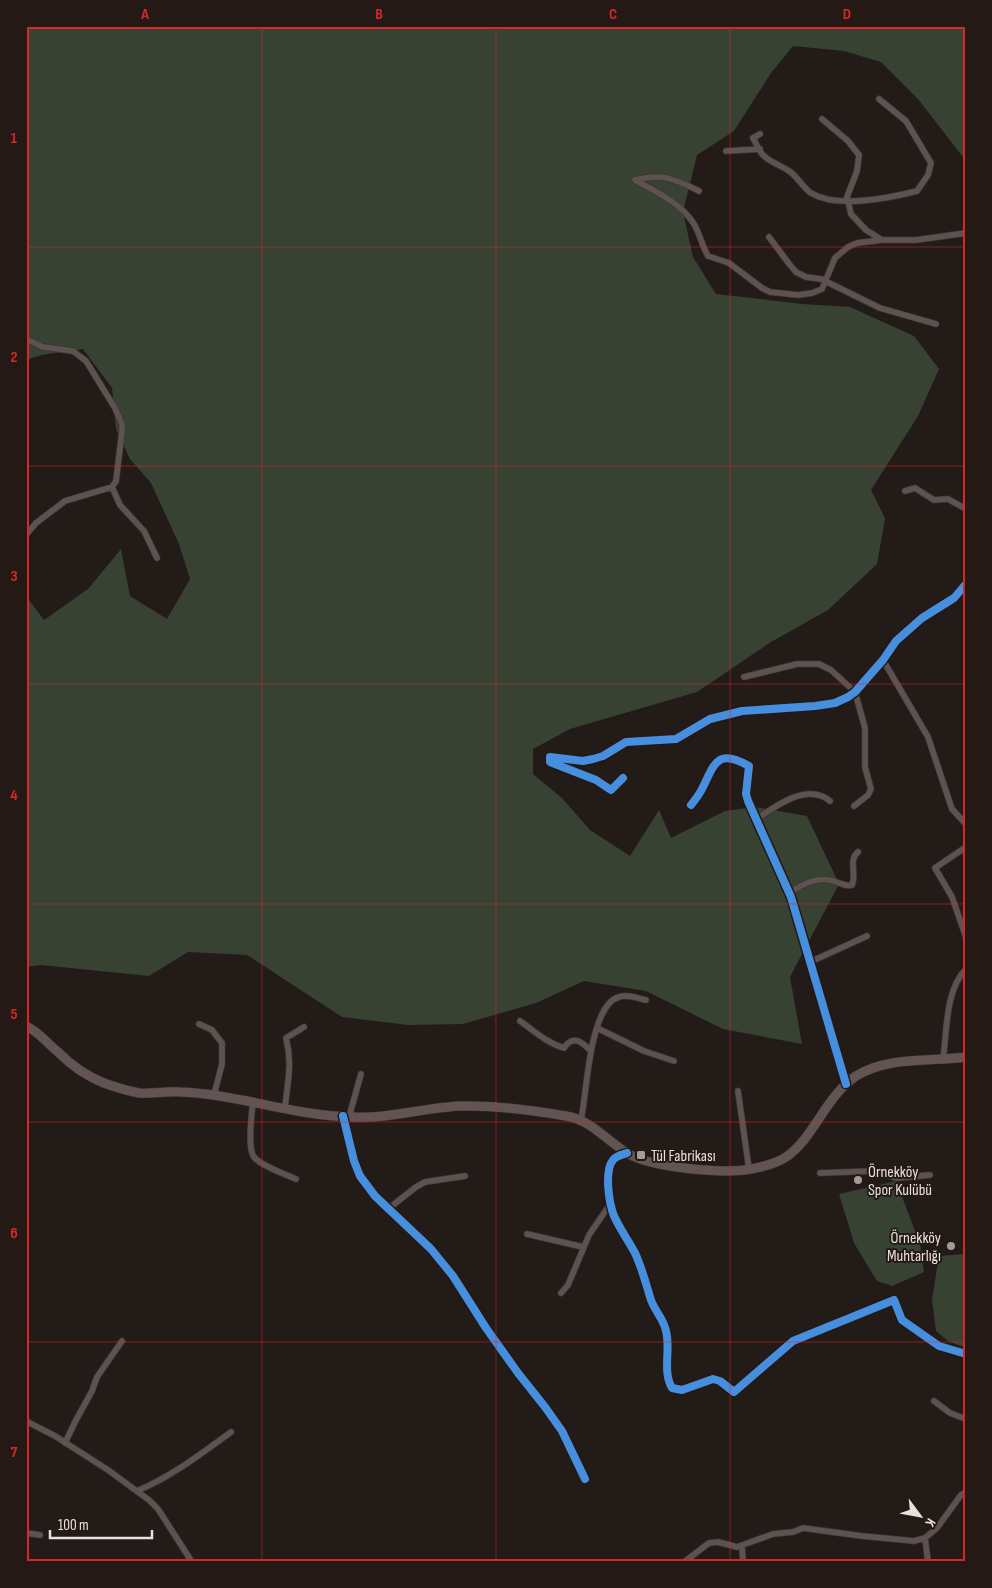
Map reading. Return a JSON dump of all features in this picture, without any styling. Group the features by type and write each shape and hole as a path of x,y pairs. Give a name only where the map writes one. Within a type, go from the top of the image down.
{"main road":[{"path":"26,1026 36,1032 75,1068 86,1075 106,1084 140,1093 180,1092 214,1095 327,1116 346,1117 377,1117 458,1106 536,1111 581,1120 608,1137 627,1153 648,1162 692,1169 724,1171 749,1169 777,1162 794,1150 837,1093 846,1084 866,1071 884,1064 966,1057"}],"street":[{"path":"760,134 753,138 763,155 799,179 810,193 824,198 848,202 891,198 917,191 928,175 931,163 906,121 880,99"},
{"path":"822,119 848,141 859,155 857,172 847,197 851,214 866,230 882,240"},
{"path":"726,151 760,149"},
{"path":"699,191 665,177 651,176 635,180 674,203 687,214 695,226 702,246 708,256 730,263 762,288 778,294 798,295 822,289 835,258 848,247 857,243 882,240 916,240 966,233"},
{"path":"768,237 796,272 806,277 826,281 880,308 936,324"},
{"path":"26,339 42,347 67,350 78,354 86,361 120,417 122,432 116,481 112,487 65,501 36,523 26,535"},
{"path":"112,487 120,505 144,531 157,558"},
{"path":"905,491 915,488 934,500 948,499 966,509"},
{"path":"623,778 612,790 596,780 550,762 550,757 583,761 602,756 626,742 676,739 710,719 742,711 835,703 855,692 883,660 896,641 922,618 954,598 966,584"},
{"path":"883,660 928,737 952,809 966,824"},
{"path":"744,677 797,664 819,664 831,670 855,692 865,728 865,767 871,789 868,795 854,806"},
{"path":"691,805 701,792 713,766 718,760 729,758 749,766 746,794 790,893 846,1084"},
{"path":"757,819 778,804 805,794 826,797 830,801"},
{"path":"966,847 935,868 952,897 966,937"},
{"path":"790,893 816,879 832,880 848,886 852,885 854,881 854,854 858,852"},
{"path":"810,962 867,936"},
{"path":"943,1060 952,993 959,976 966,969"},
{"path":"581,1120 585,1104 591,1052 602,1013 617,997 627,996 646,1000"},
{"path":"520,1021 543,1039 558,1046 564,1048 571,1040 580,1040 591,1052"},
{"path":"199,1024 212,1030 222,1043 222,1064 214,1095"},
{"path":"285,1109 290,1062 286,1038 304,1027"},
{"path":"597,1028 644,1051 674,1061"},
{"path":"361,1074 346,1117 354,1161 360,1176 375,1196 431,1249 453,1276 518,1374 562,1431 585,1479"},
{"path":"738,1092 749,1169"},
{"path":"253,1101 250,1129 252,1154 260,1162 296,1179"},
{"path":"627,1153 613,1160 610,1167 609,1192 611,1204 614,1214 635,1253 652,1301 666,1330 668,1344 667,1379 672,1388 682,1390 713,1379 720,1381 734,1392 793,1340 894,1300 902,1320 939,1346 966,1354"},
{"path":"820,1173 874,1171 896,1178 930,1175"},
{"path":"388,1209 425,1182 465,1176"},
{"path":"562,1293 568,1284 583,1247 611,1204"},
{"path":"527,1234 583,1247"},
{"path":"65,1443 92,1392 97,1377 122,1341"},
{"path":"934,1401 950,1412 966,1419"},
{"path":"26,1421 108,1470 158,1509 192,1562"},
{"path":"137,1492 176,1471 231,1432"},
{"path":"684,1562 709,1543 718,1542 736,1547 765,1536 793,1532 803,1528 914,1541 926,1538 961,1495 966,1492"},
{"path":"26,1533 40,1535"},
{"path":"926,1538 928,1562"},
{"path":"742,1546 743,1562"}],"green space":[{"path":"26,26 966,26 966,161 918,99 881,62 844,51 793,46 771,73 734,131 697,155 683,212 693,257 716,294 802,304 850,307 914,336 939,369 918,416 871,490 885,518 877,564 828,610 771,642 697,692 570,729 533,749 533,774 562,798 590,830 630,856 659,810 671,838 725,811 755,807 807,816 839,884 790,977 802,1044 723,1029 646,991 584,981 536,1003 463,1024 408,1025 342,1017 247,955 188,952 149,976 41,965 26,967 26,596 44,620 88,589 121,549 130,596 167,619 190,579 179,544 151,483 130,459 116,429 112,388 83,349 41,355 26,360"},
{"path":"896,1181 920,1244 924,1272 892,1286 877,1281 854,1243 839,1194"},
{"path":"965,1254 966,1348 948,1341 936,1331 932,1299 939,1256"}],"cycle path":[{"path":"623,778 611,790 596,780 550,762 550,757 583,761 603,756 626,742 676,739 710,719 742,711 835,703 855,692 883,660 896,641 922,618 954,598 966,584"},
{"path":"691,805 718,761 730,758 749,766 746,794 748,801 791,897 846,1084"},
{"path":"343,1116 354,1161 360,1176 375,1196 431,1249 453,1276 486,1328 562,1431 585,1479"},
{"path":"627,1153 616,1157 610,1165 608,1179 610,1203 616,1221 635,1253 651,1300 665,1327 668,1346 667,1368 672,1388 682,1390 713,1379 720,1381 734,1392 793,1341 894,1300 902,1320 939,1346 966,1354"}],"place":[{"name":"Tül Fabrikası","path":"641,1155"},
{"name":"Örnekköy Spor Kulübü","path":"858,1180"},
{"name":"Örnekköy Muhtarlığı","path":"951,1246"}]}
